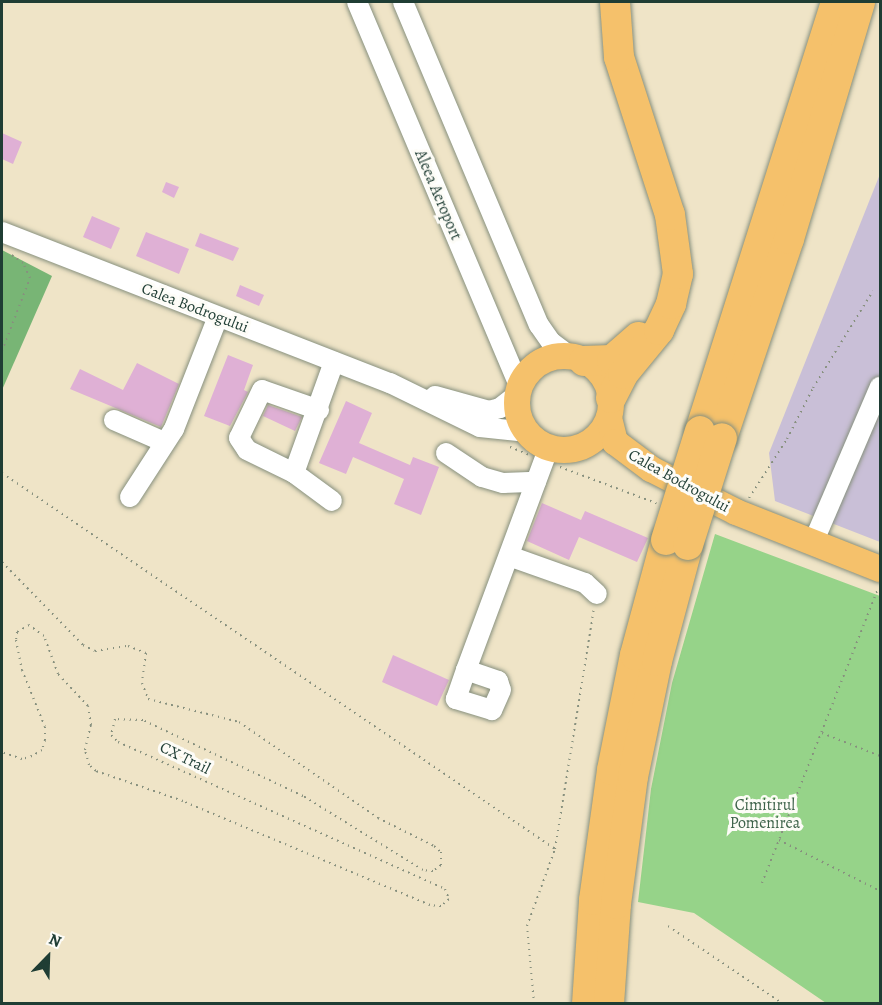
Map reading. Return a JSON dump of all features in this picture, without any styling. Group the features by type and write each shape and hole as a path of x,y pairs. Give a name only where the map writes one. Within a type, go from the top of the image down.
{"highway":[{"path":"610,408 623,374 654,340 666,317 678,274 670,215 619,57 615,2"},
{"path":"711,434 789,238 860,2"},
{"path":"587,1004 594,900 612,770 635,655 677,543 711,434 833,10"},
{"path":"578,359 612,360 648,325 666,290 674,244"},
{"path":"609,1004 618,892 633,777 657,661 677,543"}],"main road":[{"name":"Calea Bodrogului","path":"519,391 540,363 578,359 601,374 610,408 612,435 629,454 739,513 880,569"},
{"path":"519,391 519,413 528,432"},
{"path":"581,447 597,437 610,408"},
{"name":"Calea Bodrogului","path":"528,432 549,447 581,447 602,454 662,490 714,509 739,513"}],"street":[{"name":"Aleea Aeroport","path":"357,2 519,391"},
{"path":"402,2 539,325 556,347 578,359"},
{"name":"Calea Bodrogului","path":"2,232 390,383 489,411 500,408 519,391"},
{"path":"130,497 174,429 218,317"},
{"path":"294,473 319,410 334,362"},
{"name":"Calea Bodrogului","path":"390,383 480,427 528,432"},
{"path":"813,543 880,387"},
{"path":"319,410 262,390 239,438 247,450 294,473 332,501"},
{"path":"114,420 164,442"},
{"path":"466,670 549,447"},
{"path":"446,453 482,477 503,483 536,482"},
{"path":"509,555 585,583 597,594"}],"path":[{"path":"2,351 30,278 12,255"},
{"path":"739,513 758,480 788,439 813,388 873,291"},
{"path":"2,473 555,849"},
{"name":"CX Trail","path":"2,562 83,645 95,651 128,646 146,653 142,683 148,699 239,722 378,818 434,846 441,852 441,866 434,870 423,870 303,796 143,720 115,719 111,735 118,742 445,889 449,899 441,906 430,905 183,801 96,771 89,765 85,750 91,725 88,706 58,674 44,636 29,626 17,632 16,640 22,670 45,727 45,740 42,750 22,759 2,752"},
{"path":"762,883 880,583"},
{"path":"534,1004 526,926 555,849 597,594"},
{"path":"822,734 880,756"},
{"path":"778,840 880,891"},
{"path":"668,926 783,1004"}],"shaded area":[{"path":"880,174 880,542 775,501 769,453"}],"green space":[{"path":"2,250 52,276 2,390"},
{"name":"Cimitirul Pomenirea","path":"715,534 880,596 880,1003 826,1003 694,913 638,902 651,789 672,683"}],"building":[{"path":"2,133 22,142 13,164 2,159"},
{"path":"166,182 179,187 174,198 162,192"},
{"path":"92,216 120,228 111,249 83,237"},
{"path":"146,232 189,249 179,274 136,256"},
{"path":"200,233 239,248 233,261 195,246"},
{"path":"240,285 264,295 259,306 236,296"},
{"path":"228,355 253,365 244,390 248,392 230,426 204,416"},
{"path":"137,363 179,384 161,427 70,389 80,369 123,390"},
{"path":"346,401 372,413 359,443 410,465 413,457 439,467 421,515 394,504 404,479 353,457 346,474 319,463"},
{"path":"268,405 302,417 295,431 263,416"},
{"path":"542,503 581,520 585,511 648,538 637,562 579,537 569,560 527,541"},
{"path":"393,655 449,680 437,706 382,682"}]}
